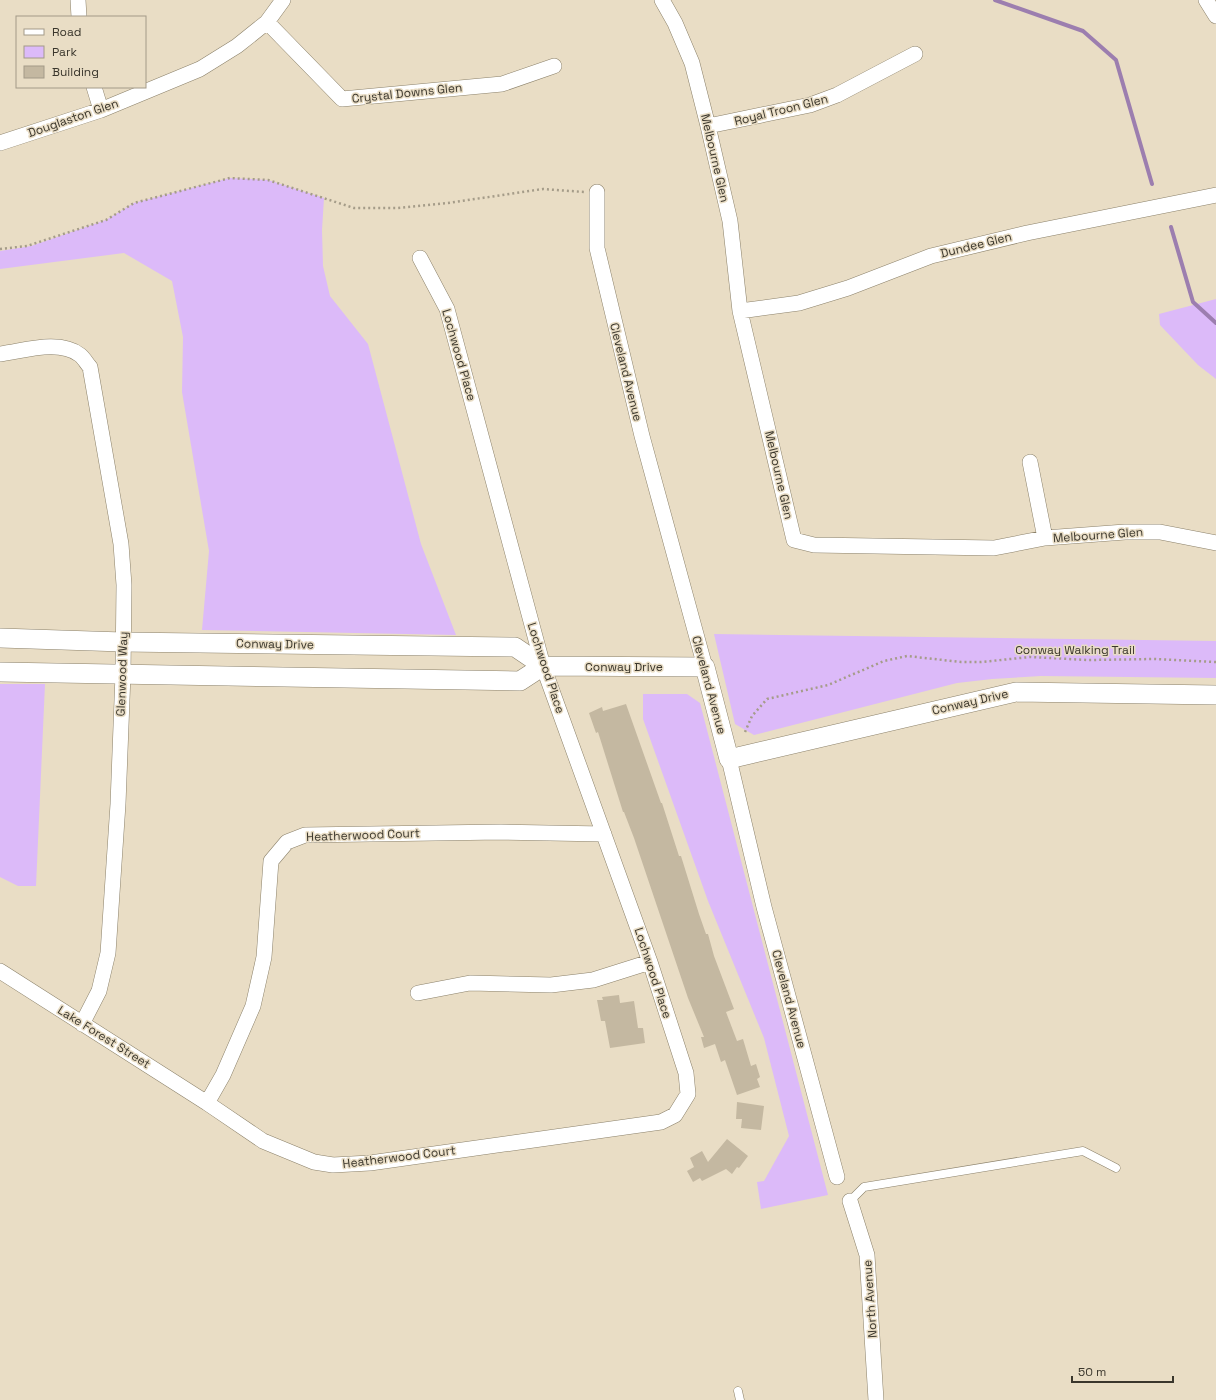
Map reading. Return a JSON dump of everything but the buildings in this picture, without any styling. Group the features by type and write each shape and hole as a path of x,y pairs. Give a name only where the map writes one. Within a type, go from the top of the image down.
{"street":[{"path":"78,0 79,16"},
{"name":"Douglaston Glen","path":"0,143 101,110 200,69 237,46 267,22 284,0"},
{"name":"Melbourne Glen","path":"662,0 675,23 692,63 708,126 730,221 740,311 794,540 814,545 994,548 1046,538 1125,532 1160,532 1216,543"},
{"path":"1208,0 1216,16"},
{"name":"Crystal Downs Glen","path":"267,22 342,99 502,84 554,66"},
{"name":"Royal Troon Glen","path":"708,126 810,105 837,95 915,54"},
{"path":"94,88 101,110"},
{"name":"Cleveland Avenue","path":"597,192 597,248 640,428 705,667 729,759 764,908 836,1176"},
{"name":"Dundee Glen","path":"740,311 799,303 848,288 931,256 990,242 1216,195"},
{"name":"Lochwood Place","path":"420,258 447,308 543,666 650,962 686,1073"},
{"name":"Glenwood Way","path":"0,354 51,347 66,348 80,355 90,367 121,544 124,585 123,674 118,804 108,953 99,991 82,1024"},
{"path":"1030,462 1046,538"},
{"name":"Conway Drive","path":"0,638 123,642 515,647 543,666 705,667"},
{"path":"0,672 520,681 543,666"},
{"name":"Conway Drive","path":"729,759 1016,692 1216,695"},
{"name":"Heatherwood Court","path":"604,834 501,832 305,835 287,842 271,861 264,957 253,1006 224,1075 207,1103 263,1141 314,1162 333,1165 363,1163 661,1122 675,1115 688,1094 686,1073"},
{"path":"418,993 470,983 551,985 593,980 650,962"},
{"name":"Lake Forest Street","path":"0,971 207,1103"},
{"name":"North Avenue","path":"850,1202 867,1255 876,1400"}],"lane":[{"path":"850,1202 864,1187 1083,1152 1116,1168"},
{"path":"738,1391 740,1400"}],"path":[{"path":"0,249 26,246 106,220 134,203 230,178 268,180 354,208 397,208 448,203 543,190 597,192"},
{"name":"Conway Walking Trail","path":"745,732 752,716 767,699 828,686 884,661 907,656 961,662 981,662 1030,657 1088,660 1154,659 1216,662"}],"green space":[{"path":"230,178 268,180 324,198 322,230 323,266 330,296 368,344 421,544 456,635 202,630 209,551 182,392 183,337 172,281 124,253 0,269 0,251 31,246 106,220 134,203"},
{"path":"1216,299 1216,379 1198,365 1160,325 1159,314"},
{"path":"714,634 1216,641 1216,678 1041,676 957,683 754,735 735,724"},
{"path":"0,684 45,684 36,886 18,886 0,877"},
{"path":"643,694 687,694 700,703 828,1195 761,1209 757,1182 764,1181 789,1136 764,1038 708,901 643,719"}],"waterway":[{"path":"995,0 1083,31 1116,60 1152,184"},
{"path":"1171,227 1193,302 1216,323"}]}
